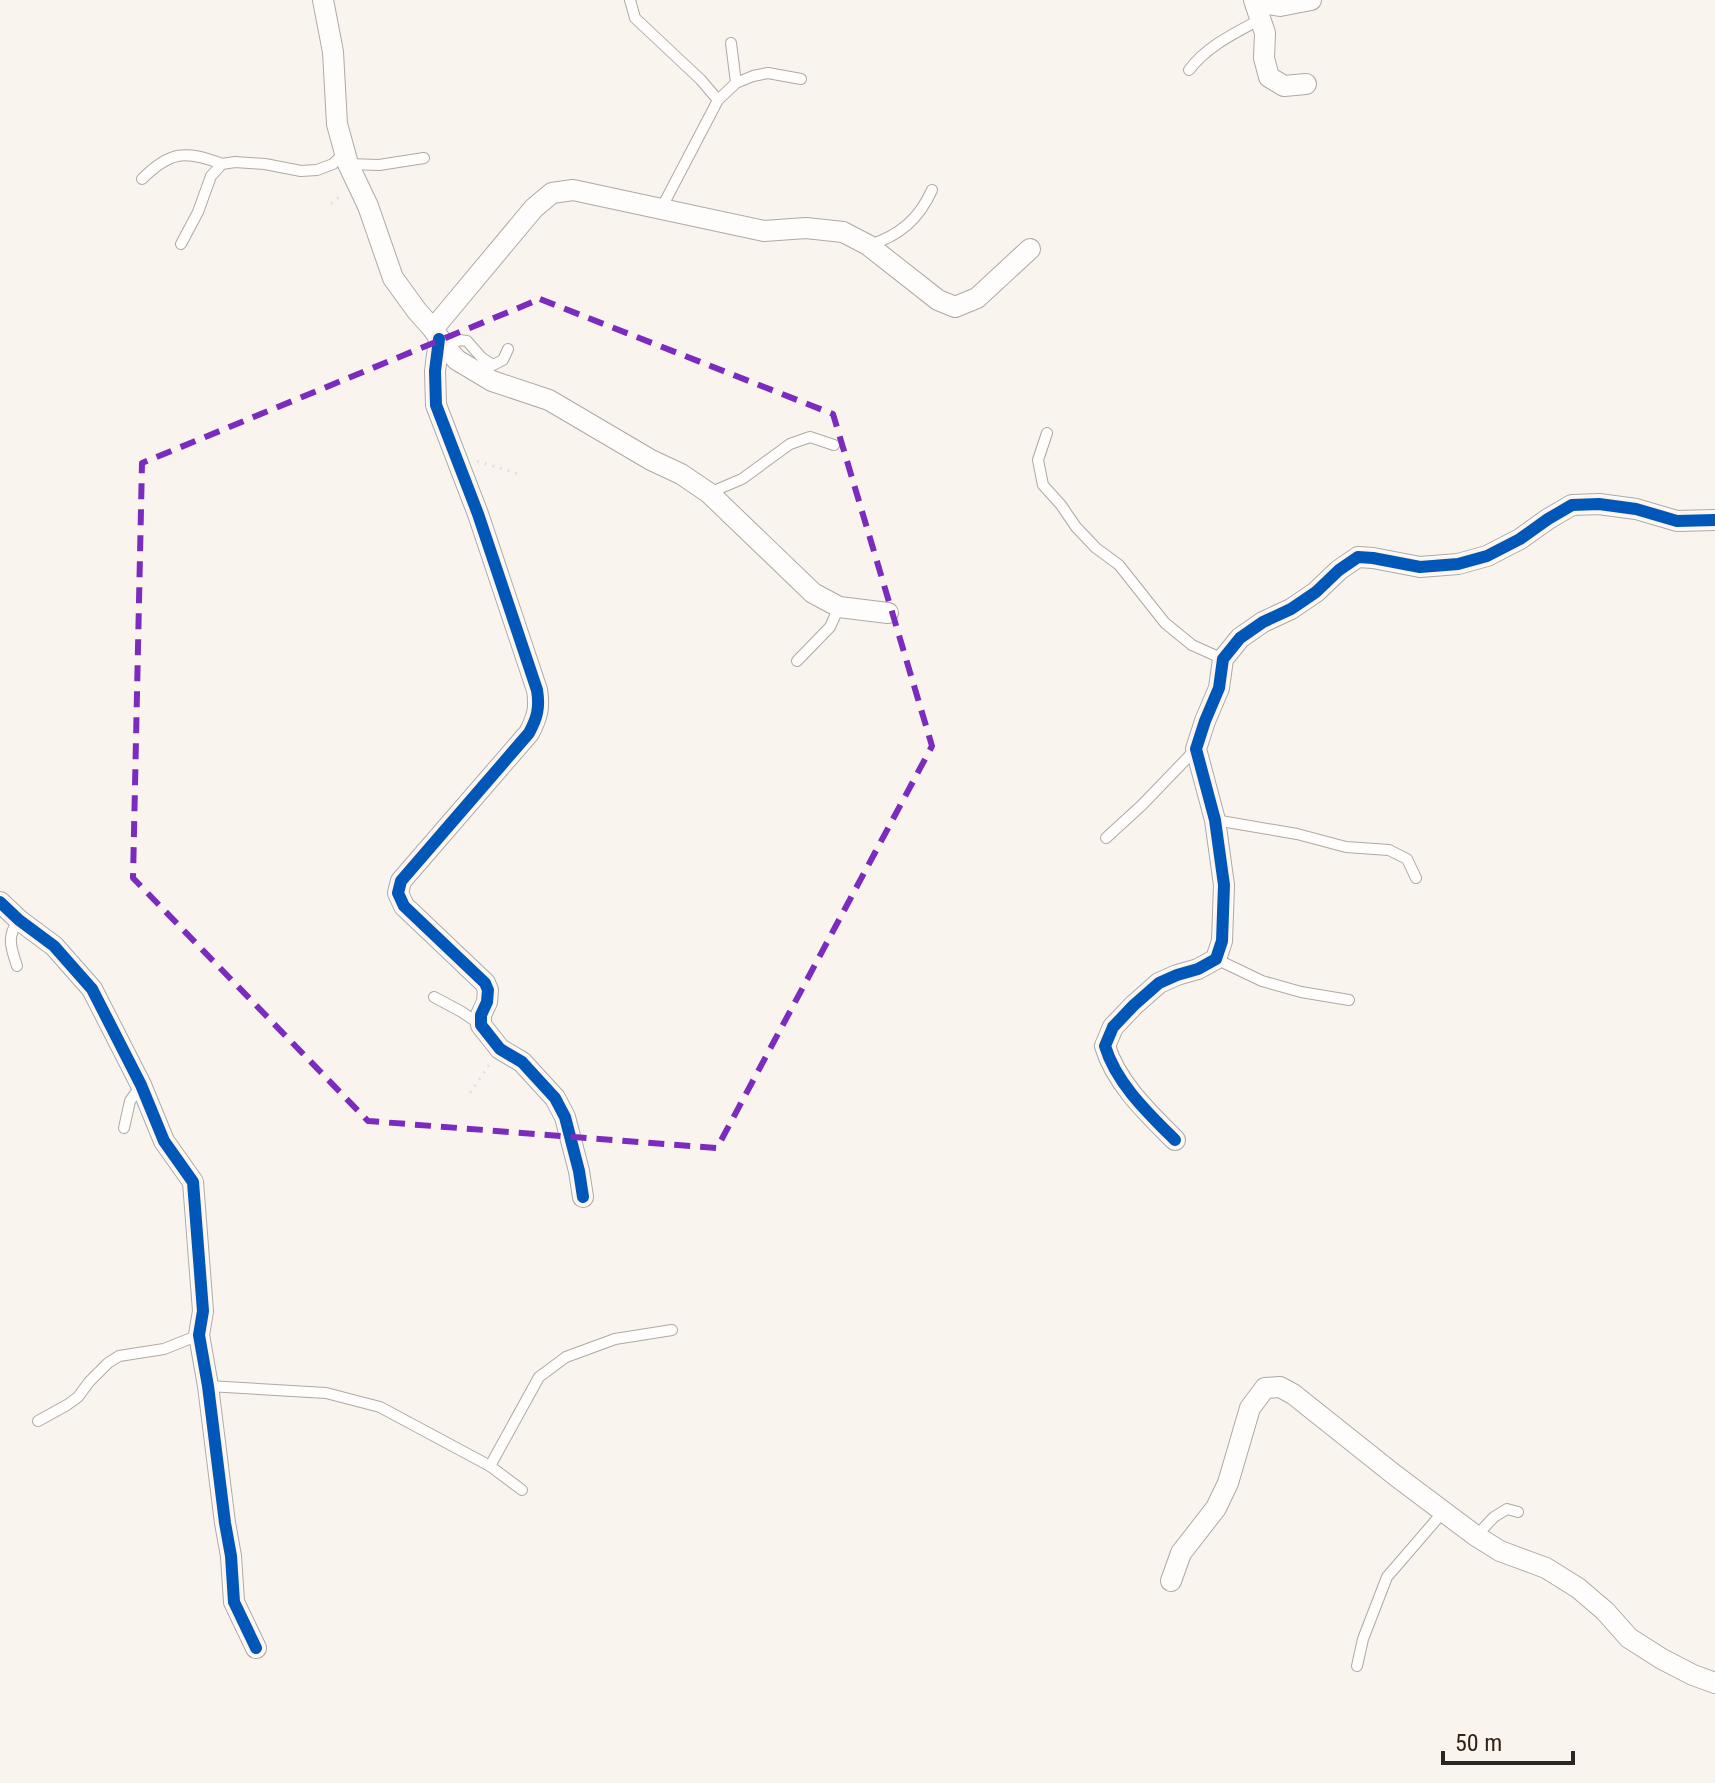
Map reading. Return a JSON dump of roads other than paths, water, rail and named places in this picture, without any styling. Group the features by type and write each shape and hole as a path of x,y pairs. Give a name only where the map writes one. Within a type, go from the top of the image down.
{"street":[{"path":"323,0 333,52 337,124 347,158 368,206 393,278 457,360 492,381 549,400 651,460 681,474 709,493 813,593 839,607 888,613"},
{"path":"1306,84 1284,86 1269,77 1264,58 1265,33 1257,7 1311,0"},
{"path":"583,1197 565,1117 555,1098 522,1062 500,1049 481,1025 481,1015 487,1002 485,983 404,906 398,893 401,881 529,733 540,705 478,514 436,405 435,371 440,338 474,278 534,208 552,193 573,190 764,231 806,228 843,232 868,245 938,300 955,307 977,298 1030,249"},
{"path":"1175,1140 1130,1091 1110,1063 1105,1046 1113,1027 1159,983 1216,959 1222,941 1224,885 1215,820 1196,749 1219,688 1223,659 1240,638 1316,592 1358,557 1420,567 1458,564 1487,556 1520,539 1572,505 1599,504 1636,509 1677,521 1715,520"},
{"path":"0,902 54,946 92,989 141,1085 164,1141 193,1182 203,1311 199,1335 231,1556 234,1602 256,1648"},
{"path":"1171,1581 1181,1553 1216,1508 1228,1483 1250,1408 1265,1388 1280,1387 1476,1536 1500,1551 1546,1568 1578,1588 1605,1611 1629,1638 1662,1659 1715,1683"}],"lane":[{"path":"630,0 635,18 718,100"},
{"path":"1189,70 1197,59 1257,7"},
{"path":"731,43 736,83"},
{"path":"661,209 718,100 736,83 768,73 801,79"},
{"path":"142,179 170,157 184,155 222,164 265,164 301,171 317,170 347,158 379,165 424,158"},
{"path":"181,244 198,212 211,176 222,164"},
{"path":"868,245 889,239 908,225 926,204 932,190"},
{"path":"440,338 467,341 493,365 503,360 508,349"},
{"path":"1047,433 1038,460 1043,485 1076,527 1096,548 1119,565 1165,623 1192,645 1223,659"},
{"path":"709,493 742,479 790,444 810,437 834,445"},
{"path":"797,661 830,627 839,607"},
{"path":"1106,838 1196,749"},
{"path":"1215,820 1297,834 1346,847 1389,850 1407,859 1416,878"},
{"path":"17,966 10,942 12,929 19,920"},
{"path":"1216,959 1262,981 1301,992 1349,1000"},
{"path":"434,997 481,1025"},
{"path":"124,1128 130,1101 141,1085"},
{"path":"490,1466 539,1377 566,1357 615,1339 672,1330"},
{"path":"38,1421 78,1397 108,1363 119,1356 164,1349 199,1335"},
{"path":"208,1386 326,1393 380,1407 490,1466 522,1490"},
{"path":"1476,1536 1494,1517 1507,1509 1518,1512"},
{"path":"1357,1666 1363,1639 1387,1577 1443,1512"}]}
